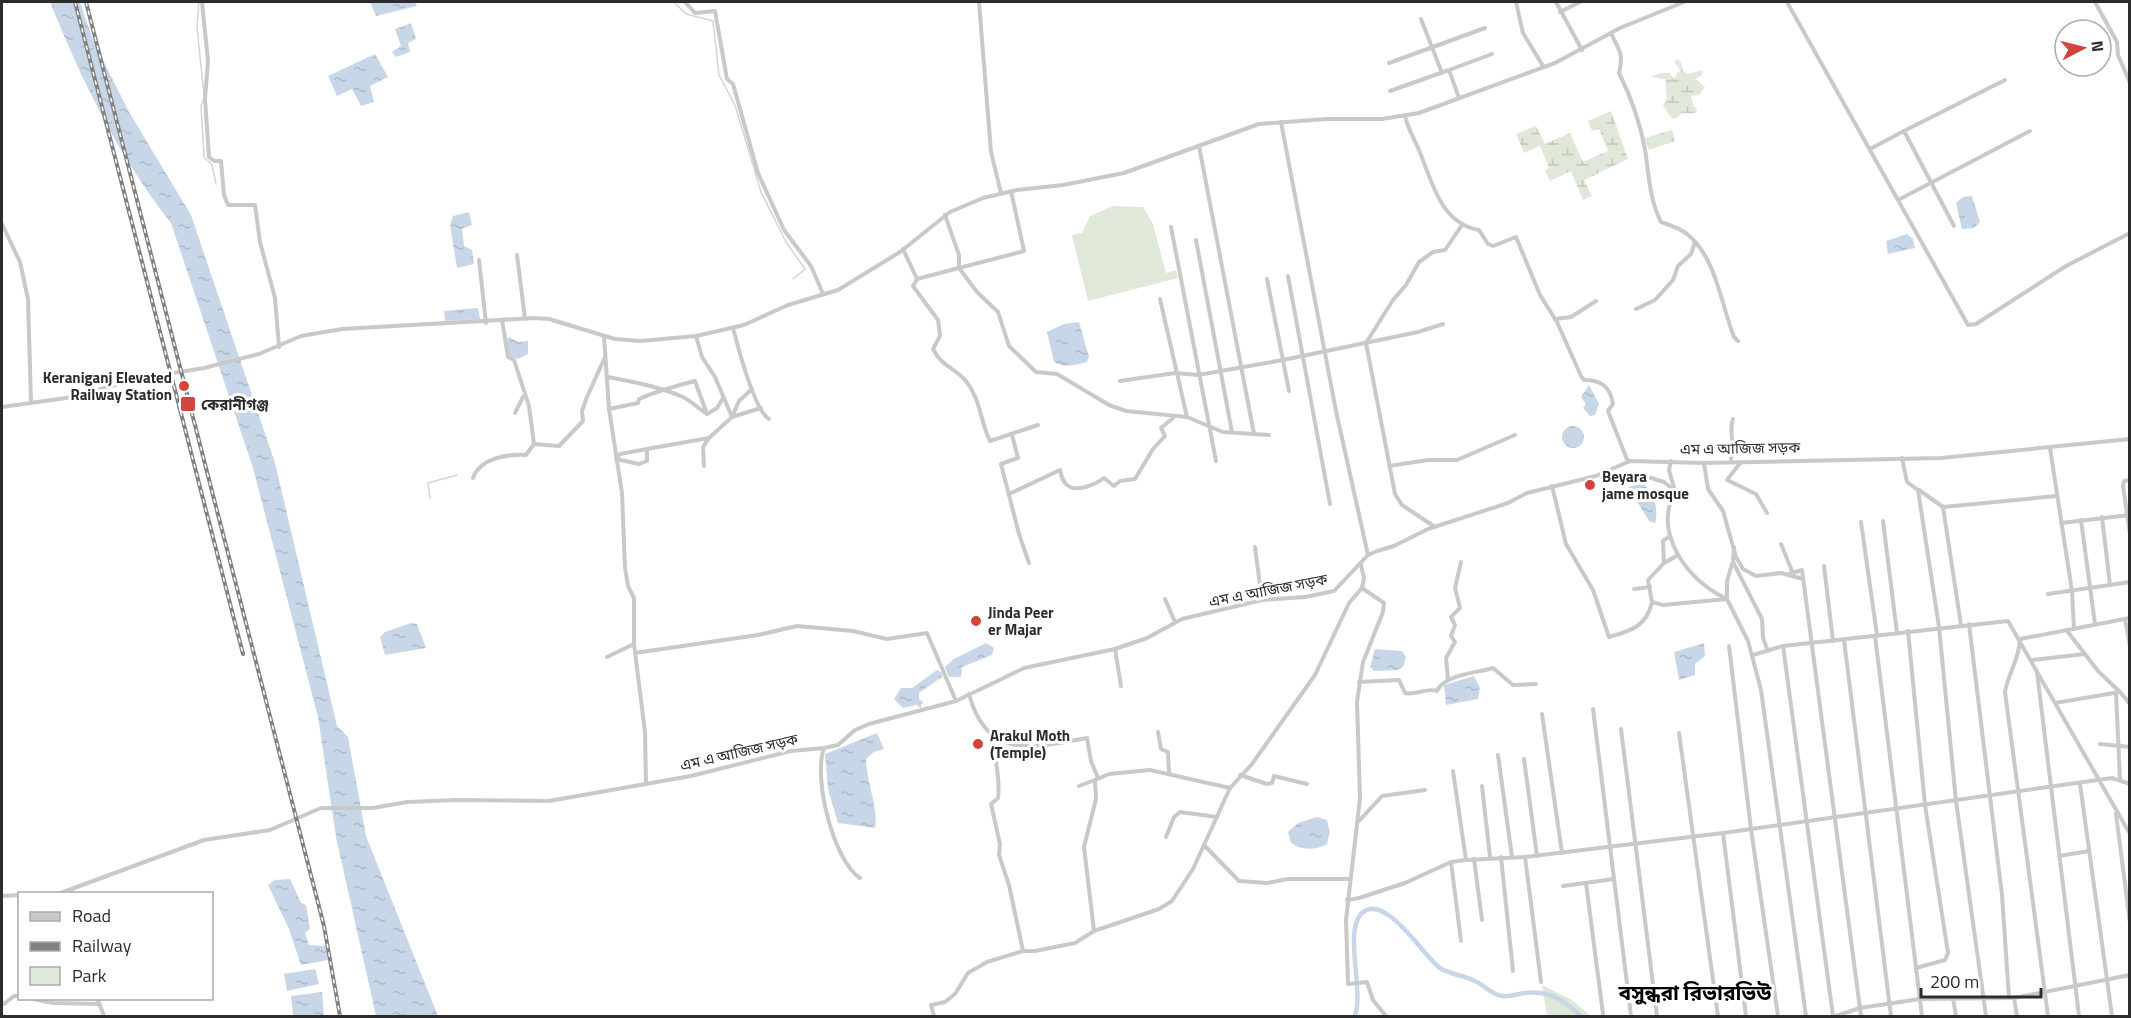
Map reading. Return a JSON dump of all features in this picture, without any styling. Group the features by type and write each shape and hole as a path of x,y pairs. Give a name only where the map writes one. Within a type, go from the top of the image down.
{"street":[{"path":"202,2 208,61 205,111 209,157 214,161 221,161 224,195 228,205 252,202 255,205 260,242 274,298 279,347"},
{"path":"685,2 695,13 715,11 727,79 733,84 741,105 758,173 784,230 803,258 812,266 822,294"},
{"path":"979,2 990,152 1001,193"},
{"path":"1516,2 1523,33 1543,66"},
{"path":"1556,2 1582,50"},
{"path":"1560,12 1580,2"},
{"path":"2,407 73,397 136,379 204,368 259,354 301,336 342,329 399,324 486,323 502,320 549,319 604,336 640,341 696,336 733,328 853,282 903,249 945,216 983,198 1011,191 1063,185 1124,173 1259,124 1382,119 1419,113 1582,50 1611,33 1684,2"},
{"path":"1787,2 1900,199 1968,325 1976,324 2066,266 2130,233"},
{"path":"2095,2 2117,42 2118,55 2130,83"},
{"path":"1421,20 1442,73"},
{"path":"1389,63 1485,28"},
{"path":"1611,33 1620,45 1622,60 1619,73 1631,96 1644,147 1652,203 1661,222 1685,232 1695,242 1711,269 1724,313 1738,341"},
{"path":"1390,91 1492,54"},
{"path":"1449,70 1459,98"},
{"path":"1870,149 2005,80"},
{"path":"1404,116 1441,204 1462,225 1479,230 1488,244 1492,246 1516,237 1540,295 1555,319 1584,380 1594,380 1606,385 1611,395 1613,404 1608,411 1628,462"},
{"path":"1281,122 1324,351 1368,555"},
{"path":"1904,131 1954,226"},
{"path":"1900,199 2030,131"},
{"path":"1199,146 1254,434"},
{"path":"1011,191 1024,251 917,279 913,286 938,320 940,336 933,349 943,365 956,370 974,394 990,441 1038,425"},
{"path":"945,216 959,255 959,268 977,292 998,312 1009,346 1036,372 1057,374 1116,407 1174,418 1187,417 1223,432 1269,435"},
{"path":"2,224 3,232 20,262 28,299 31,402"},
{"path":"1434,527 1402,505 1395,494 1366,343 1393,300 1406,285 1419,261 1433,252 1445,250 1462,225"},
{"path":"1172,227 1216,461"},
{"path":"1196,240 1232,432"},
{"path":"1636,309 1654,300 1673,280 1678,266 1692,254 1695,242"},
{"path":"903,249 917,279"},
{"path":"518,255 525,319"},
{"path":"479,260 486,323"},
{"path":"1288,276 1330,504"},
{"path":"1267,279 1289,391"},
{"path":"1160,299 1175,373 1187,417"},
{"path":"1555,319 1571,317 1596,301"},
{"path":"473,478 480,467 508,454 525,455 534,444 529,406 523,396 514,360 508,357 502,320"},
{"path":"1120,381 1175,373 1198,375 1366,343 1443,324"},
{"path":"733,328 760,408 769,419"},
{"path":"604,336 609,409 622,493 625,568 628,586 634,598 634,644 645,732 646,785"},
{"path":"696,336 702,357 715,377 732,417"},
{"path":"534,444 559,447 579,427 587,397 606,356"},
{"path":"608,377 685,398 707,414"},
{"path":"609,409 638,403 639,399 662,392 669,387 695,381 707,414"},
{"path":"704,466 703,447 709,438 732,417 740,401 753,389"},
{"path":"515,413 523,396"},
{"path":"707,414 717,408 723,398"},
{"path":"732,417 760,408"},
{"path":"1009,494 1060,471 1066,485 1071,487 1093,485 1104,478 1114,486 1120,481 1135,479 1153,449 1164,440 1165,436 1161,428 1174,418"},
{"path":"1731,459 1734,449 1729,431 1733,419"},
{"path":"1012,435 1018,458 1001,464 1018,534 1029,563"},
{"path":"1389,466 1428,460 1457,460 1515,435"},
{"path":"616,459 620,454 709,438"},
{"name":"এম এ আজিজ সড়ক","path":"63,892 204,840 226,834 270,830 321,808 373,808 407,802 457,800 549,801 646,785 791,751 838,745 855,730 869,724 956,701 1024,668 1115,649 1147,638 1175,622 1262,600 1305,597 1334,591 1368,555 1434,527 1508,503 1527,493 1596,476 1628,462 1704,463 1941,458 2130,439"},
{"path":"2050,448 2072,591 2074,629"},
{"path":"616,459 639,464 647,461 647,449"},
{"path":"1902,458 1907,482 1943,507 2056,496"},
{"path":"1671,461 1669,470 1675,491 1667,507 1667,526 1670,536 1682,563 1708,590 1727,599"},
{"path":"1742,461 1727,480 1756,494 1767,513"},
{"path":"1704,463 1708,489 1723,511 1743,569 1756,576 1802,570 1861,1017"},
{"path":"1651,478 1664,482 1675,491"},
{"path":"2130,480 2123,483 2130,534"},
{"path":"1552,486 1566,544 1593,590 1609,638 1641,626 1649,614 1652,602 1648,580 1664,563 1678,555"},
{"path":"1918,490 1939,627 1956,801 1986,1017"},
{"path":"1943,507 1961,625"},
{"path":"2061,523 2128,515"},
{"path":"2102,517 2110,585"},
{"path":"2081,520 2092,588 2095,624"},
{"path":"1883,521 1897,633"},
{"path":"1861,522 1922,1017"},
{"path":"1664,563 1663,541 1670,536"},
{"path":"1780,544 1790,573"},
{"path":"1255,547 1262,600"},
{"path":"1734,547 1733,561 1726,581 1727,599 1753,655 1761,690 1806,1017"},
{"path":"1733,561 1762,619 1763,638 1768,651"},
{"path":"1447,680 1446,658 1455,642 1451,636 1455,625 1451,617 1460,607 1455,588 1461,562"},
{"path":"934,1017 931,1005 945,1002 956,994 968,973 987,962 1023,951 1075,943 1094,931 1167,905 1193,870 1230,788 1252,764 1315,675 1349,603 1362,588 1364,578 1360,565"},
{"path":"1824,566 1833,641"},
{"path":"2048,594 2130,582"},
{"path":"1634,589 1650,587"},
{"path":"1362,588 1384,603 1359,682 1358,821 1344,939 1348,984 1367,982 1373,1000 1386,1017"},
{"path":"1165,599 1175,622"},
{"path":"1652,602 1663,604 1727,599"},
{"path":"2020,639 2067,632 2127,618 2130,646"},
{"path":"1753,655 1783,646 1812,642 2008,621 2032,660 2097,780 2129,831"},
{"path":"1969,624 2002,895 2012,998 2017,1017"},
{"path":"635,653 758,635 797,626 853,631 887,639 927,633 956,701"},
{"path":"1908,632 1925,805 1948,957 1916,968"},
{"path":"2067,632 2098,671 2130,704"},
{"path":"2020,639 2020,650 2007,681 2005,692 2048,1017"},
{"path":"1844,640 1891,1017"},
{"path":"607,657 634,644"},
{"path":"1729,646 1751,829 1778,1017"},
{"path":"1783,646 1835,1017 1860,1008 1889,1003 1920,999 2012,998 2130,975"},
{"path":"1115,649 1121,686"},
{"path":"2032,660 2086,654"},
{"path":"1359,682 1399,680 1405,693 1409,694 1429,689 1437,691 1447,680 1493,668 1513,685 1536,684"},
{"path":"2036,669 2079,1017"},
{"path":"2055,703 2118,693"},
{"path":"2118,693 2120,780"},
{"path":"969,694 980,719 998,740 1013,745 1038,748 1087,738 1090,761 1098,788 1084,847 1094,931"},
{"path":"1593,709 1631,1017"},
{"path":"1542,714 1562,853"},
{"path":"1621,729 1657,1017"},
{"path":"1158,732 1161,749 1168,752 1169,773"},
{"path":"1679,733 1718,1017"},
{"path":"994,735 993,757 1000,783 998,798 991,804 1000,844 999,855 1009,885 1023,951"},
{"path":"2100,744 2130,747"},
{"path":"825,748 821,757 823,790 834,840 840,855 852,873 860,878"},
{"path":"1498,754 1512,857"},
{"path":"1524,759 1537,856"},
{"path":"1079,786 1128,771 1169,773 1230,788"},
{"path":"1453,771 1466,860"},
{"path":"1240,775 1267,784 1272,783 1274,776 1307,784"},
{"path":"1347,900 1405,883 1451,862 1490,857 1537,856 1610,847 2097,780 2120,780 2130,784"},
{"path":"2080,784 2112,1017"},
{"path":"1482,786 1490,857"},
{"path":"1358,821 1382,796 1425,790"},
{"path":"2116,811 2130,923"},
{"path":"1166,837 1174,817 1180,812 1217,817"},
{"path":"1723,832 1746,1017"},
{"path":"1204,845 1239,881 1267,883 1288,879 1350,879"},
{"path":"2059,856 2089,851"},
{"path":"1501,857 1513,971"},
{"path":"1525,857 1541,982"},
{"path":"1474,859 1482,920"},
{"path":"1451,862 1461,941"},
{"path":"1563,886 1614,879"},
{"path":"1586,883 1603,1014"},
{"path":"2,896 18,895"},
{"path":"2,1002 4,1004 14,996 18,996"},
{"path":"1953,998 1956,1017"},
{"path":"34,1000 53,1003 99,1004"},
{"path":"97,1000 104,1017"}],"green space":[{"path":"1677,60 1681,62 1683,71 1687,74 1702,70 1702,75 1695,79 1705,87 1699,95 1691,96 1694,107 1697,108 1696,113 1682,113 1675,119 1670,116 1663,105 1667,98 1665,79 1651,77 1660,73 1670,73 1673,79 1680,70 1674,62"},
{"path":"1611,111 1628,159 1584,180 1592,196 1583,200 1571,171 1550,181 1545,170 1549,168 1540,146 1524,153 1516,134 1536,126 1545,144 1570,133 1583,162 1608,151 1599,129 1592,131 1588,121"},
{"path":"1672,130 1675,141 1649,150 1645,138"},
{"path":"1113,206 1143,207 1153,224 1166,273 1176,270 1178,278 1088,301 1072,235 1082,233 1090,216"},
{"path":"1542,985 1572,1000 1591,1016 1547,1016"}],"water":[{"path":"50,2 80,2 93,40 129,112 191,215 275,463 337,726 348,737 366,836 438,1016 376,1016 336,837 318,717 253,468 171,223 134,171 103,117 88,89"},
{"path":"370,2 415,2 417,6 376,16"},
{"path":"411,23 416,39 408,43 410,52 396,57 392,52 401,46 395,29"},
{"path":"375,54 388,77 370,86 374,102 361,106 352,89 337,96 328,76"},
{"path":"1972,196 1980,222 1974,228 1962,229 1956,203 1963,197"},
{"path":"469,212 472,225 462,229 464,246 472,250 474,264 457,268 450,225 453,216"},
{"path":"1907,234 1913,239 1915,248 1888,254 1886,241"},
{"path":"478,308 480,319 445,321 444,311"},
{"path":"1079,322 1089,357 1087,362 1066,365 1054,362 1047,332 1064,324"},
{"path":"509,337 518,342 528,341 528,354 518,359 509,356 507,339"},
{"path":"1589,385 1599,404 1595,415 1590,416 1583,408 1586,404 1581,397"},
{"path":"1569,426 1577,426 1584,433 1584,441 1577,448 1569,448 1562,441 1562,433"},
{"path":"1641,484 1652,494 1656,512 1655,523 1649,521 1628,487"},
{"path":"411,623 417,624 426,648 385,655 380,637 385,632"},
{"path":"986,643 994,648 992,655 962,667 961,677 949,677 945,667 954,659"},
{"path":"1704,643 1705,656 1695,664 1695,675 1679,680 1674,652"},
{"path":"1375,649 1402,651 1406,657 1403,667 1397,670 1374,671 1370,667"},
{"path":"937,670 942,673 942,677 919,693 919,699 924,703 921,704 921,708 916,705 903,708 894,699 901,688 912,688"},
{"path":"1474,676 1480,688 1478,699 1446,705 1444,685"},
{"path":"877,733 884,749 874,752 866,759 875,813 875,828 838,823 828,789 825,754"},
{"path":"1317,817 1327,820 1330,832 1327,844 1309,849 1291,843 1288,832 1298,823"},
{"path":"290,879 301,903 306,905 310,929 305,933 309,945 326,946 328,960 301,965 289,929 268,885 275,880"},
{"path":"315,969 319,984 287,991 284,974"},
{"path":"322,992 324,1016 293,1016 291,996"}],"waterway":[{"path":"199,2 197,27 204,95"},
{"path":"674,2 686,14 713,21 719,75 735,105 761,192 786,242 805,269 793,279"},
{"path":"204,99 201,105 204,157 212,165 216,184"},
{"path":"430,498 428,483 457,475"},
{"path":"1355,1016 1357,991 1354,934 1361,914 1370,909 1381,911 1392,918 1440,968 1471,979 1498,995 1508,996 1534,992 1555,997 1581,1016"}],"railway":[{"path":"75,2 243,654"},
{"path":"86,2 324,926 340,1016"}],"place":[{"name":"Keraniganj Elevated Railway Station","path":"184,386"},
{"name":"কেরানীগঞ্জ","path":"188,404"},
{"name":"Beyara jame mosque","path":"1590,485"},
{"name":"Jinda Peer er Majar","path":"976,621"},
{"name":"Arakul Moth (Temple)","path":"978,744"}],"district":[{"name":"বসুন্ধরা রিভারভিউ","path":"1695,992"}]}
